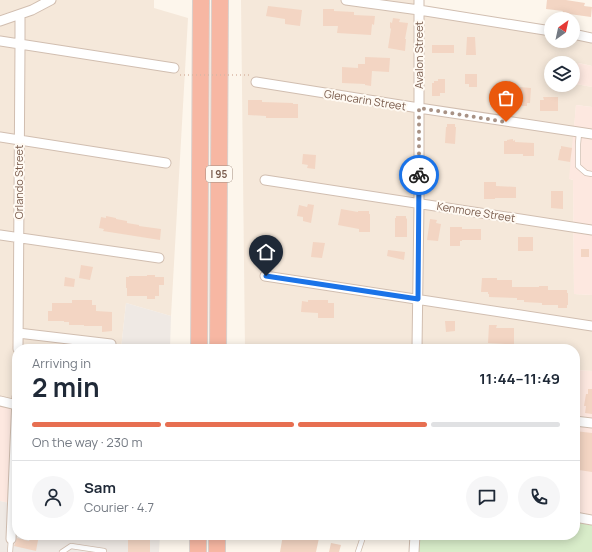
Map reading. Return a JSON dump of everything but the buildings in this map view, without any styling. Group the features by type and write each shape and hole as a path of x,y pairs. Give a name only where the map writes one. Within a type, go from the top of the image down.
{"highway":[{"name":"I 95","path":"199,344 201,0"},
{"name":"I 95","path":"218,344 220,0"},
{"path":"198,540 198,552"},
{"path":"217,540 217,552"}],"street":[{"path":"0,21 20,15 51,0"},
{"path":"346,0 544,30"},
{"name":"Avalon Street","path":"417,344 419,0"},
{"name":"Orlando Street","path":"18,344 20,15"},
{"path":"580,35 592,38"},
{"path":"0,41 177,72"},
{"name":"Glencarin Street","path":"256,82 592,134"},
{"path":"0,137 166,163"},
{"name":"Kenmore Street","path":"265,180 592,230"},
{"path":"0,235 159,258"},
{"path":"266,276 592,326"},
{"path":"18,334 111,344"},
{"path":"0,402 12,404"},
{"path":"580,422 592,423"},
{"path":"11,539 12,517"},
{"path":"580,518 592,520"},
{"path":"414,552 415,540"}],"lane":[{"path":"579,132 578,166 586,173 592,174"},
{"path":"10,552 11,539"},
{"path":"358,552 362,540"},
{"path":"62,552 71,546 104,551"}],"path":[{"path":"177,72 249,75"}],"shaded area":[{"path":"0,0 154,0 154,8 188,18 171,316 126,303 122,344 12,344 12,408 0,405"},
{"path":"241,0 424,0 424,6 544,26 544,48 580,48 580,31 592,33 592,66 580,63 580,56 544,56 544,92 580,92 580,85 592,87 592,107 576,105 570,179 573,180 574,294 592,295 592,371 580,370 580,344 245,344"},
{"path":"580,63 592,66 592,87 580,85"},
{"path":"576,105 592,107 592,295 574,294 573,180 569,179"},
{"path":"126,303 171,316 170,344 122,344"},
{"path":"580,370 592,371 592,525 580,523"},
{"path":"0,405 12,408 12,503 0,501"},
{"path":"0,501 12,504 12,540 160,540 159,552 0,552"}],"green space":[{"path":"580,523 592,525 592,552 418,552 419,540 580,540"}],"way so far":[{"path":"419,175 419,108 506,122"}],"route":[{"path":"266,276 418,299 419,175"}]}
